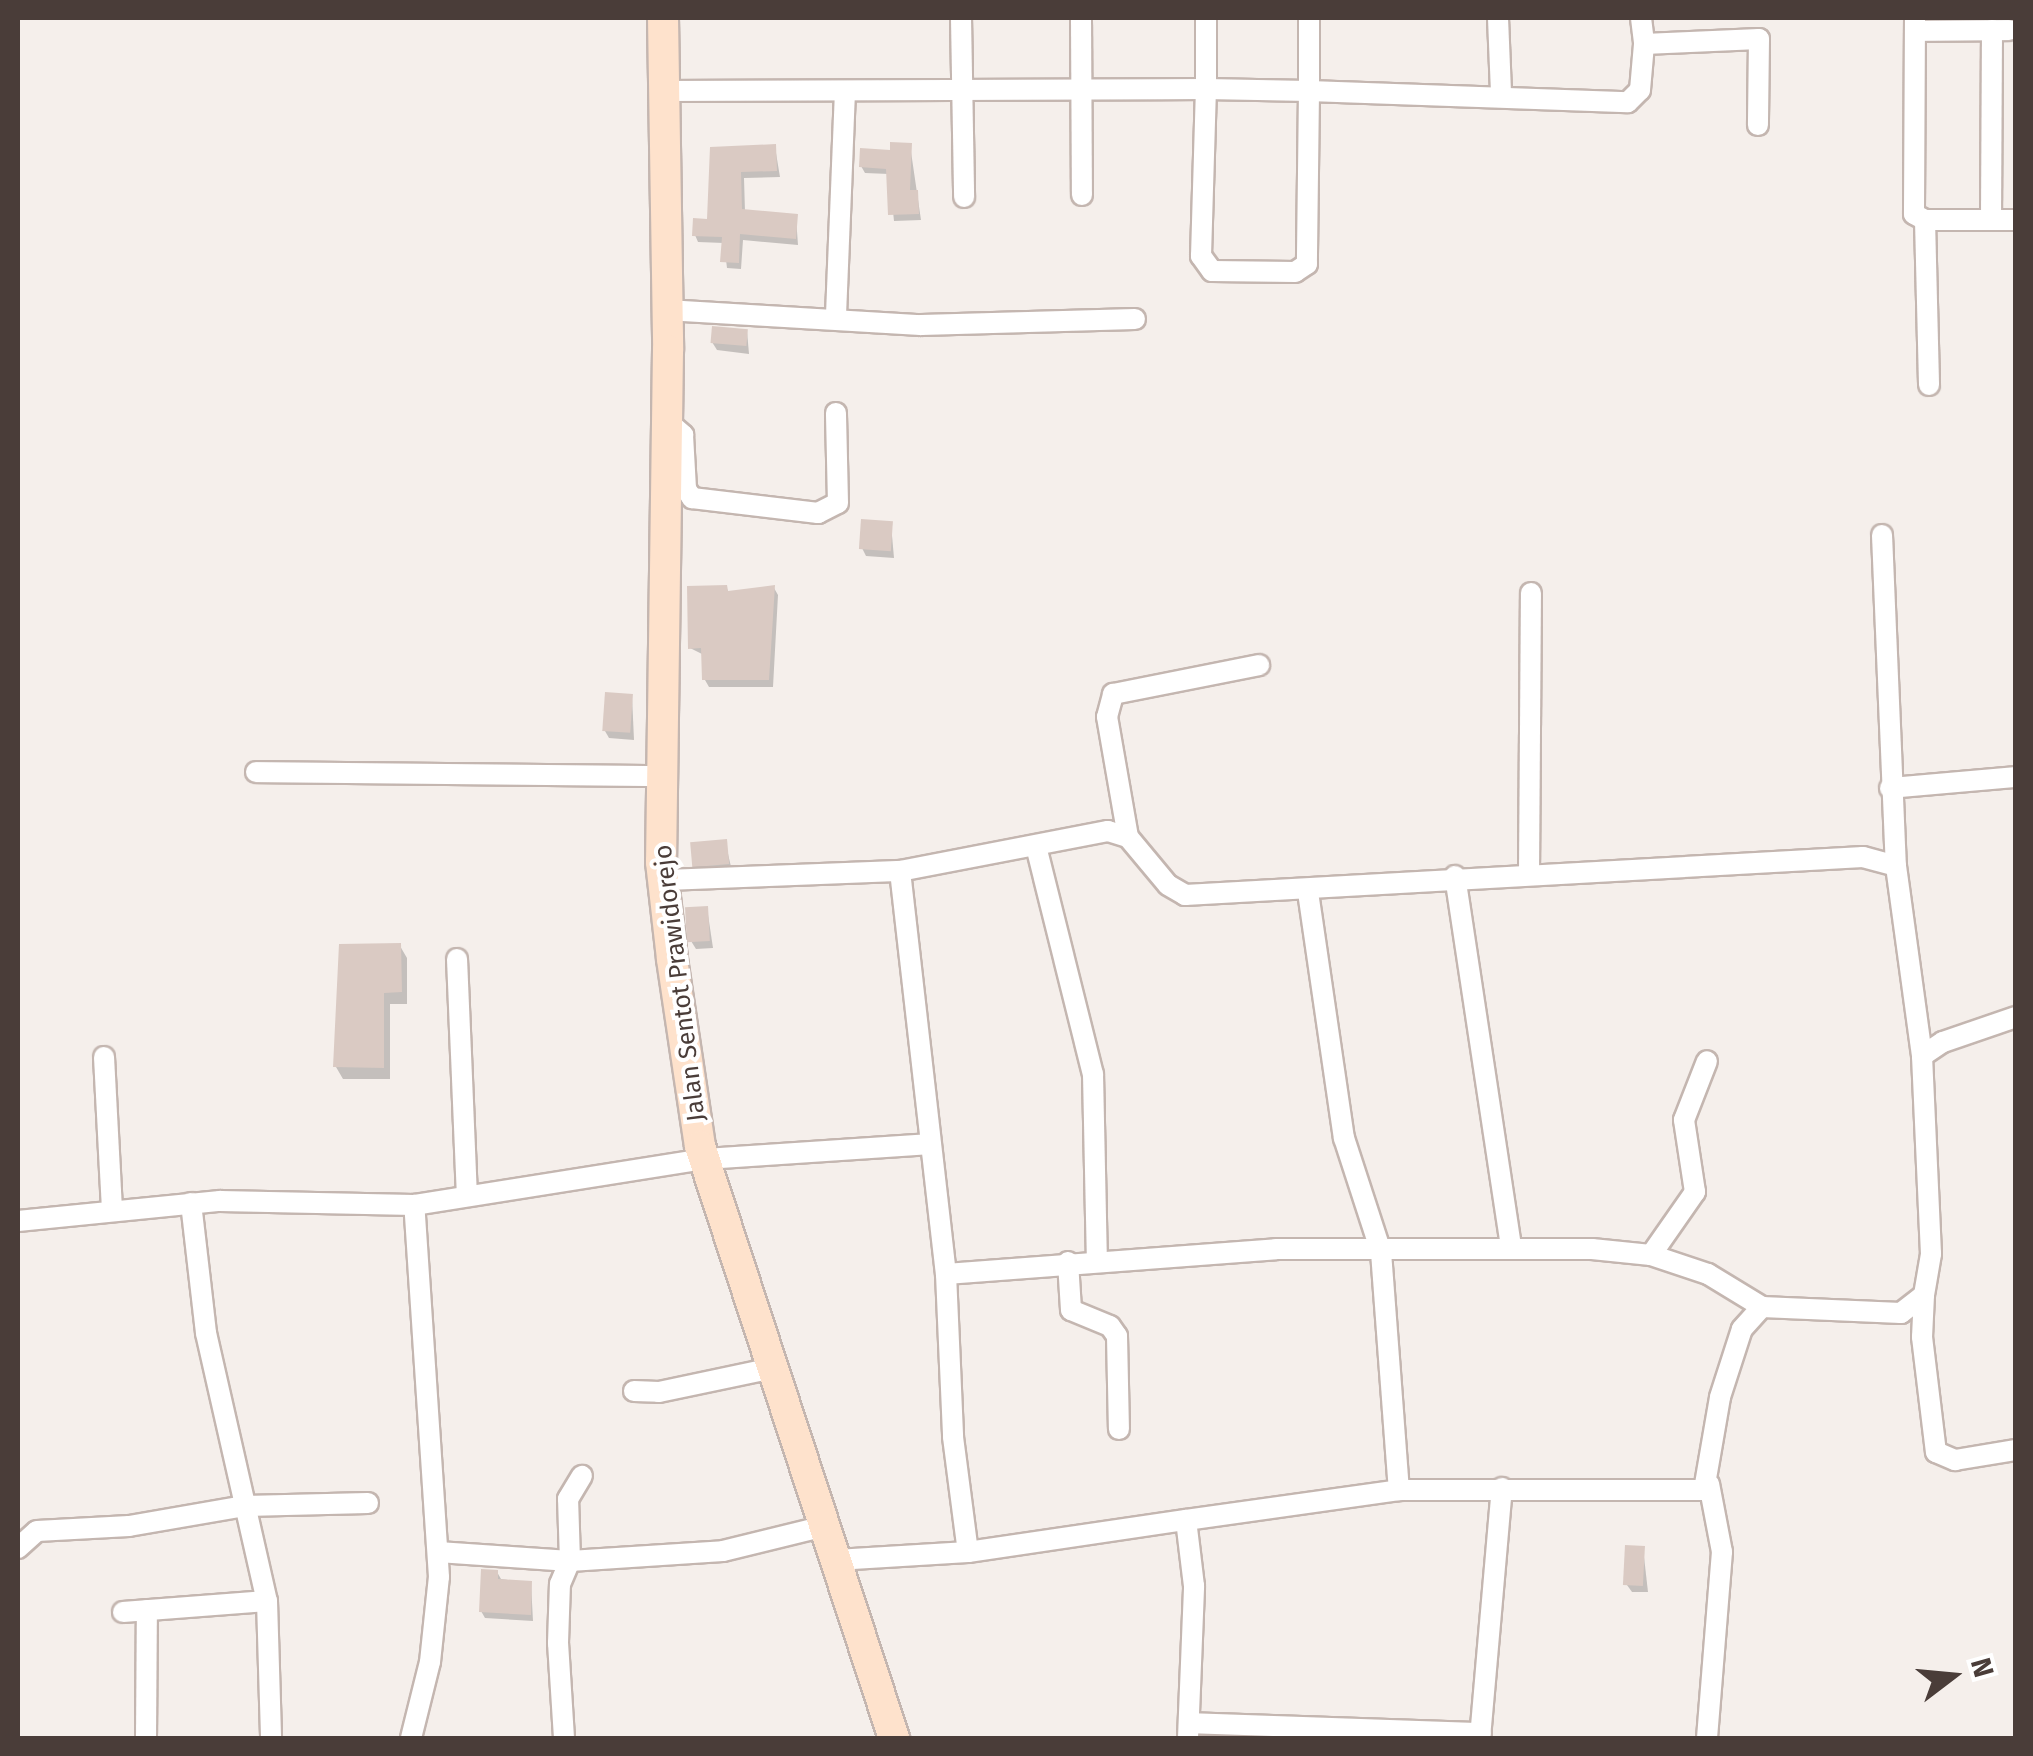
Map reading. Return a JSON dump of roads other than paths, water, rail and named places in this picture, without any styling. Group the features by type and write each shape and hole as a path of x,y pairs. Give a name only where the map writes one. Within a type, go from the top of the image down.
{"main road":[{"name":"Jalan Sentot Prawidorejo","path":"663,18 664,880 704,1159 768,1369 894,1738"}],"street":[{"path":"961,18 964,197"},
{"path":"1081,18 1082,195"},
{"path":"1206,18 1200,256 1212,271 1295,272 1307,264 1309,18"},
{"path":"1498,18 1501,93"},
{"path":"663,91 1206,89 1501,93 1628,102 1640,90 1642,18"},
{"path":"1930,385 1925,220 1912,207 1915,24 2006,27 1991,220"},
{"path":"1644,44 1759,28 1758,125"},
{"path":"836,315 845,92"},
{"path":"1925,220 2016,220"},
{"path":"666,310 836,315 921,325 1134,319"},
{"path":"666,420 683,435 686,489 692,498 818,513 838,502 836,412"},
{"path":"1882,535 1890,788 1896,866 1922,1056 1931,1254 1922,1337 1936,1452 1954,1460 2015,1450"},
{"path":"1529,873 1531,592"},
{"path":"1259,665 1113,694 1107,717 1128,837 1168,885 1185,894 1308,892 1455,876 1863,857 1896,866"},
{"path":"256,772 662,776"},
{"path":"1890,788 2016,776"},
{"path":"664,880 900,871 1108,831 1128,837"},
{"path":"1036,846 1093,1074 1097,1259"},
{"path":"900,871 928,1144 946,1274 953,1437 968,1552"},
{"path":"1455,876 1511,1248"},
{"path":"1308,892 1344,1138 1381,1252 1399,1490"},
{"path":"457,959 467,1195"},
{"path":"1922,1056 1944,1042 2016,1018"},
{"path":"104,1057 112,1210"},
{"path":"1651,1255 1695,1192 1684,1120 1708,1061"},
{"path":"18,1221 191,1203 414,1205 704,1159 928,1144"},
{"path":"191,1203 195,1272 267,1600 271,1738"},
{"path":"411,1738 430,1662 438,1552 414,1205"},
{"path":"946,1274 1097,1259 1276,1249 1381,1252 1511,1248 1651,1255 1734,1286 1762,1307 1901,1313 1924,1295"},
{"path":"1068,1262 1070,1310 1101,1321 1117,1336 1119,1429"},
{"path":"1707,1738 1722,1552 1710,1484 1720,1397 1742,1329 1762,1307"},
{"path":"634,1391 658,1392 768,1369"},
{"path":"564,1738 558,1623 560,1584 570,1562 568,1499 582,1476"},
{"path":"836,1560 968,1552 1399,1490 1502,1488 1694,1493 1710,1484"},
{"path":"1186,1520 1194,1586 1188,1731 1480,1736 1502,1488"},
{"path":"18,1548 37,1531 130,1526 245,1506 368,1503"},
{"path":"438,1552 570,1562 723,1551 824,1526"},
{"path":"123,1612 267,1600"},
{"path":"146,1738 147,1610"}]}
